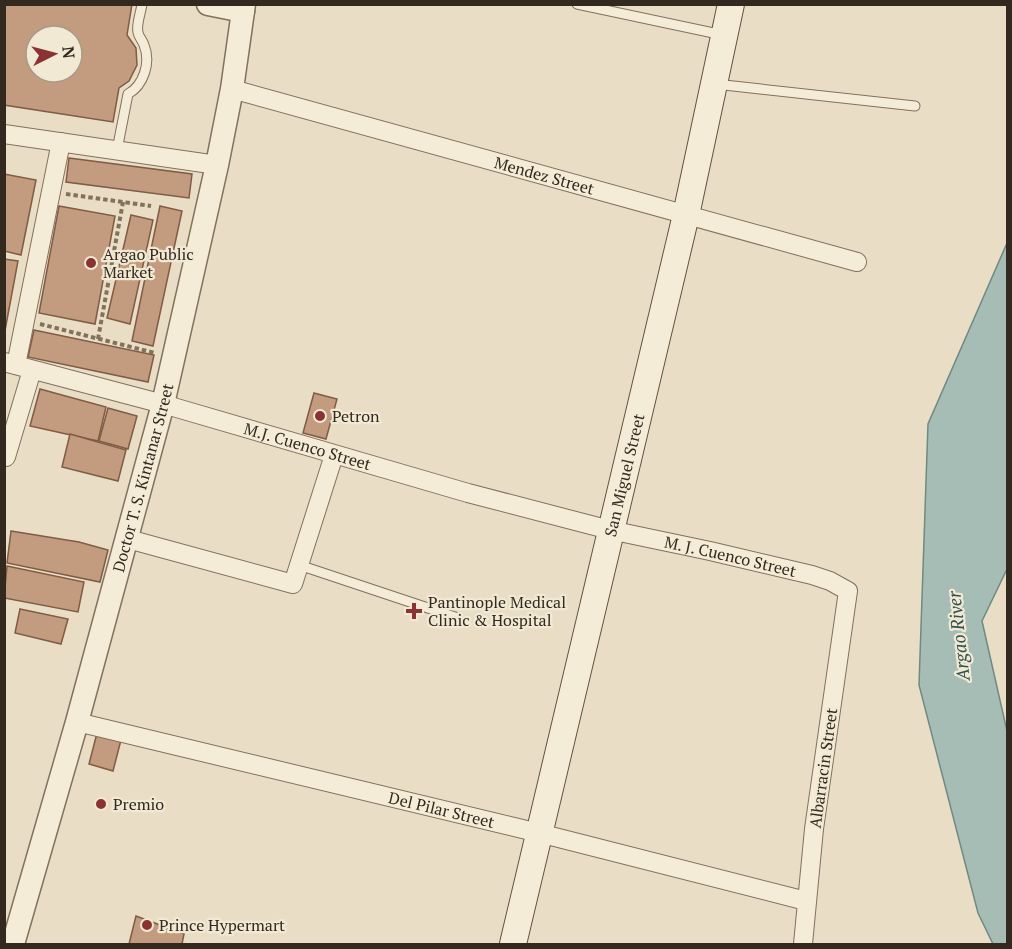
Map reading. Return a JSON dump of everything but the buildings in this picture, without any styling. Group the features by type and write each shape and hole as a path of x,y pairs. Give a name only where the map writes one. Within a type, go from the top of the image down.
{"main road":[{"name":"San Miguel Street","path":"513,945 686,215 731,4"}],"street":[{"path":"208,4 244,8"},
{"name":"Doctor T. S. Kintanar Street","path":"13,945 128,539 163,404 217,165 232,89 244,8"},
{"name":"Mendez Street","path":"232,89 857,262"},
{"path":"4,134 217,165"},
{"path":"6,457 17,366 61,142"},
{"name":"M.J. Cuenco Street","path":"17,366 163,404 334,455 610,530"},
{"path":"128,539 293,584 334,455"},
{"name":"M. J. Cuenco Street","path":"610,530 812,575 830,581 848,591"},
{"name":"Albarracin Street","path":"803,945 814,829 848,591"},
{"name":"Del Pilar Street","path":"77,722 539,833 806,901"}],"lane":[{"path":"117,150 128,94 140,84 146,67 145,47 138,33 142,4"},
{"path":"577,4 723,35"},
{"path":"713,84 915,106"},
{"path":"299,565 455,617"}],"path":[{"path":"51,191 151,206"},
{"path":"98,339 123,202"},
{"path":"25,321 174,358"}],"water":[{"name":"Argao River","path":"1007,243 1007,569 982,621 1007,731 1007,944 993,944 978,913 919,685 928,424"}],"place":[{"name":"Argao Public Market","path":"91,263"},
{"name":"Petron","path":"320,416"},
{"name":"Pantinople Medical Clinic & Hospital","path":"414,611"},
{"name":"Premio","path":"101,804"},
{"name":"Prince Hypermart","path":"147,925"}]}
